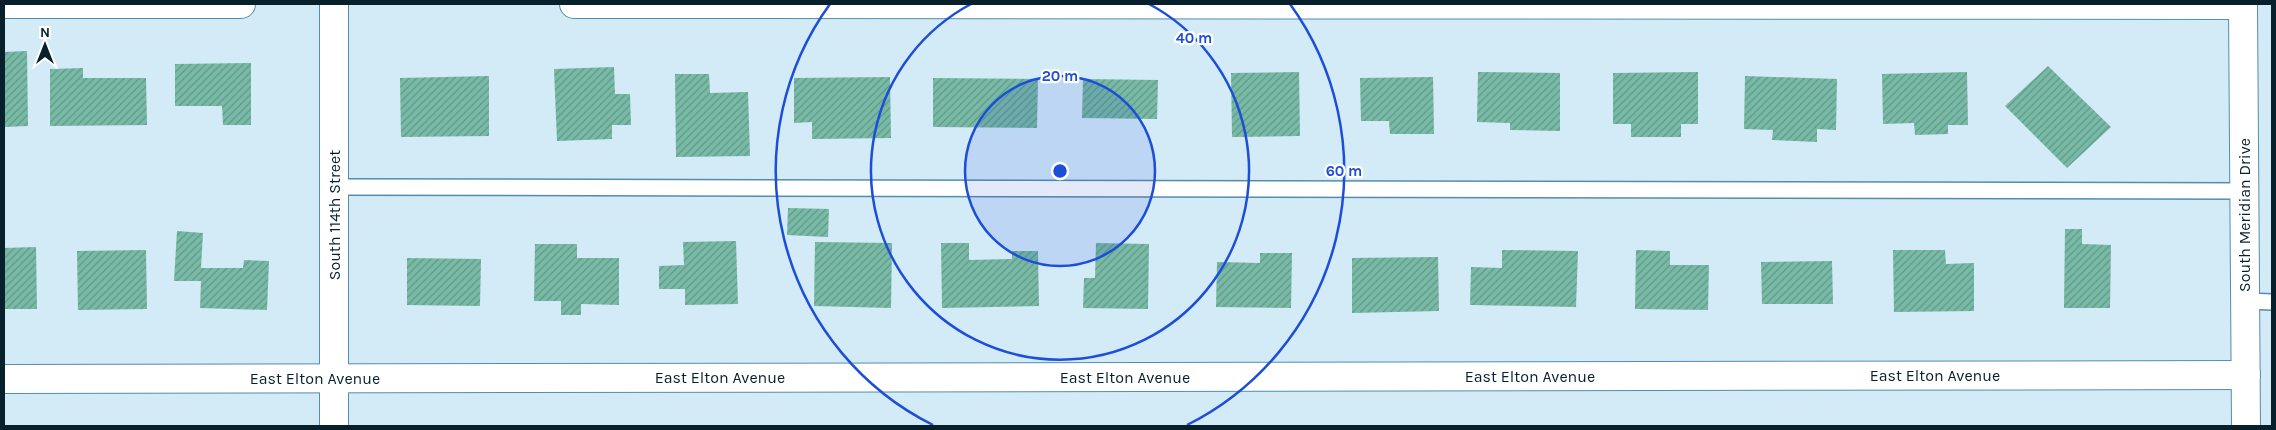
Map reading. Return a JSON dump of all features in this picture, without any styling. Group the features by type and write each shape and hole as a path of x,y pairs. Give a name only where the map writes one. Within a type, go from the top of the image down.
{"street":[{"path":"4,4 241,4"},
{"name":"South 114th Street","path":"334,4 334,426"},
{"path":"574,4 2243,4"},
{"name":"South Meridian Drive","path":"2243,4 2246,426"},
{"name":"East Elton Avenue","path":"4,379 2246,375"}],"lane":[{"path":"334,187 2244,191"},
{"path":"2245,301 2272,302"}],"building":[{"path":"27,51 28,126 4,127 4,52"},
{"path":"251,63 251,125 223,125 222,106 175,106 175,64"},
{"path":"2048,66 2111,127 2067,168 2005,106"},
{"path":"614,67 615,94 630,94 631,125 612,125 612,139 557,141 554,69"},
{"path":"83,68 83,78 146,78 147,125 50,126 50,69"},
{"path":"1299,72 1300,136 1232,137 1231,73"},
{"path":"1478,72 1560,73 1560,131 1510,130 1510,123 1477,122"},
{"path":"1698,72 1698,124 1681,124 1681,137 1631,137 1631,124 1613,124 1613,73"},
{"path":"1967,72 1968,125 1948,125 1948,134 1915,135 1914,123 1883,124 1882,74"},
{"path":"675,74 709,74 710,93 748,92 750,156 676,157"},
{"path":"489,76 489,136 401,137 400,78"},
{"path":"1745,76 1837,79 1836,130 1817,129 1817,142 1772,140 1773,130 1744,129"},
{"path":"890,77 891,138 812,139 812,122 794,123 794,78"},
{"path":"1433,77 1434,134 1390,134 1389,121 1361,121 1360,78"},
{"path":"933,78 1038,79 1037,128 933,127"},
{"path":"1083,79 1158,80 1157,119 1082,118"},
{"path":"788,208 829,209 828,237 787,235"},
{"path":"2065,229 2082,229 2082,244 2111,245 2110,308 2064,308"},
{"path":"177,231 203,233 201,268 243,268 244,260 269,261 267,310 200,308 201,281 174,281"},
{"path":"736,241 738,304 685,305 685,289 659,289 659,266 684,265 683,242"},
{"path":"815,242 892,243 891,308 814,306"},
{"path":"941,243 969,243 969,260 1012,259 1012,251 1038,251 1039,306 942,308"},
{"path":"1096,243 1149,244 1148,309 1083,308 1084,278 1095,278"},
{"path":"535,244 577,244 577,258 619,258 619,305 581,304 581,315 561,315 561,301 534,301"},
{"path":"36,247 37,309 4,309 4,248"},
{"path":"146,250 147,309 78,310 77,251"},
{"path":"1502,250 1578,251 1576,307 1470,305 1471,267 1502,268"},
{"path":"1636,250 1670,251 1670,265 1709,265 1708,310 1635,309"},
{"path":"1893,250 1945,250 1946,264 1974,263 1974,311 1894,312"},
{"path":"1260,253 1292,253 1291,308 1216,307 1217,262 1260,263"},
{"path":"1438,257 1439,311 1352,313 1352,258"},
{"path":"407,258 481,259 480,306 407,305"},
{"path":"1832,261 1833,304 1762,304 1761,262"}]}
